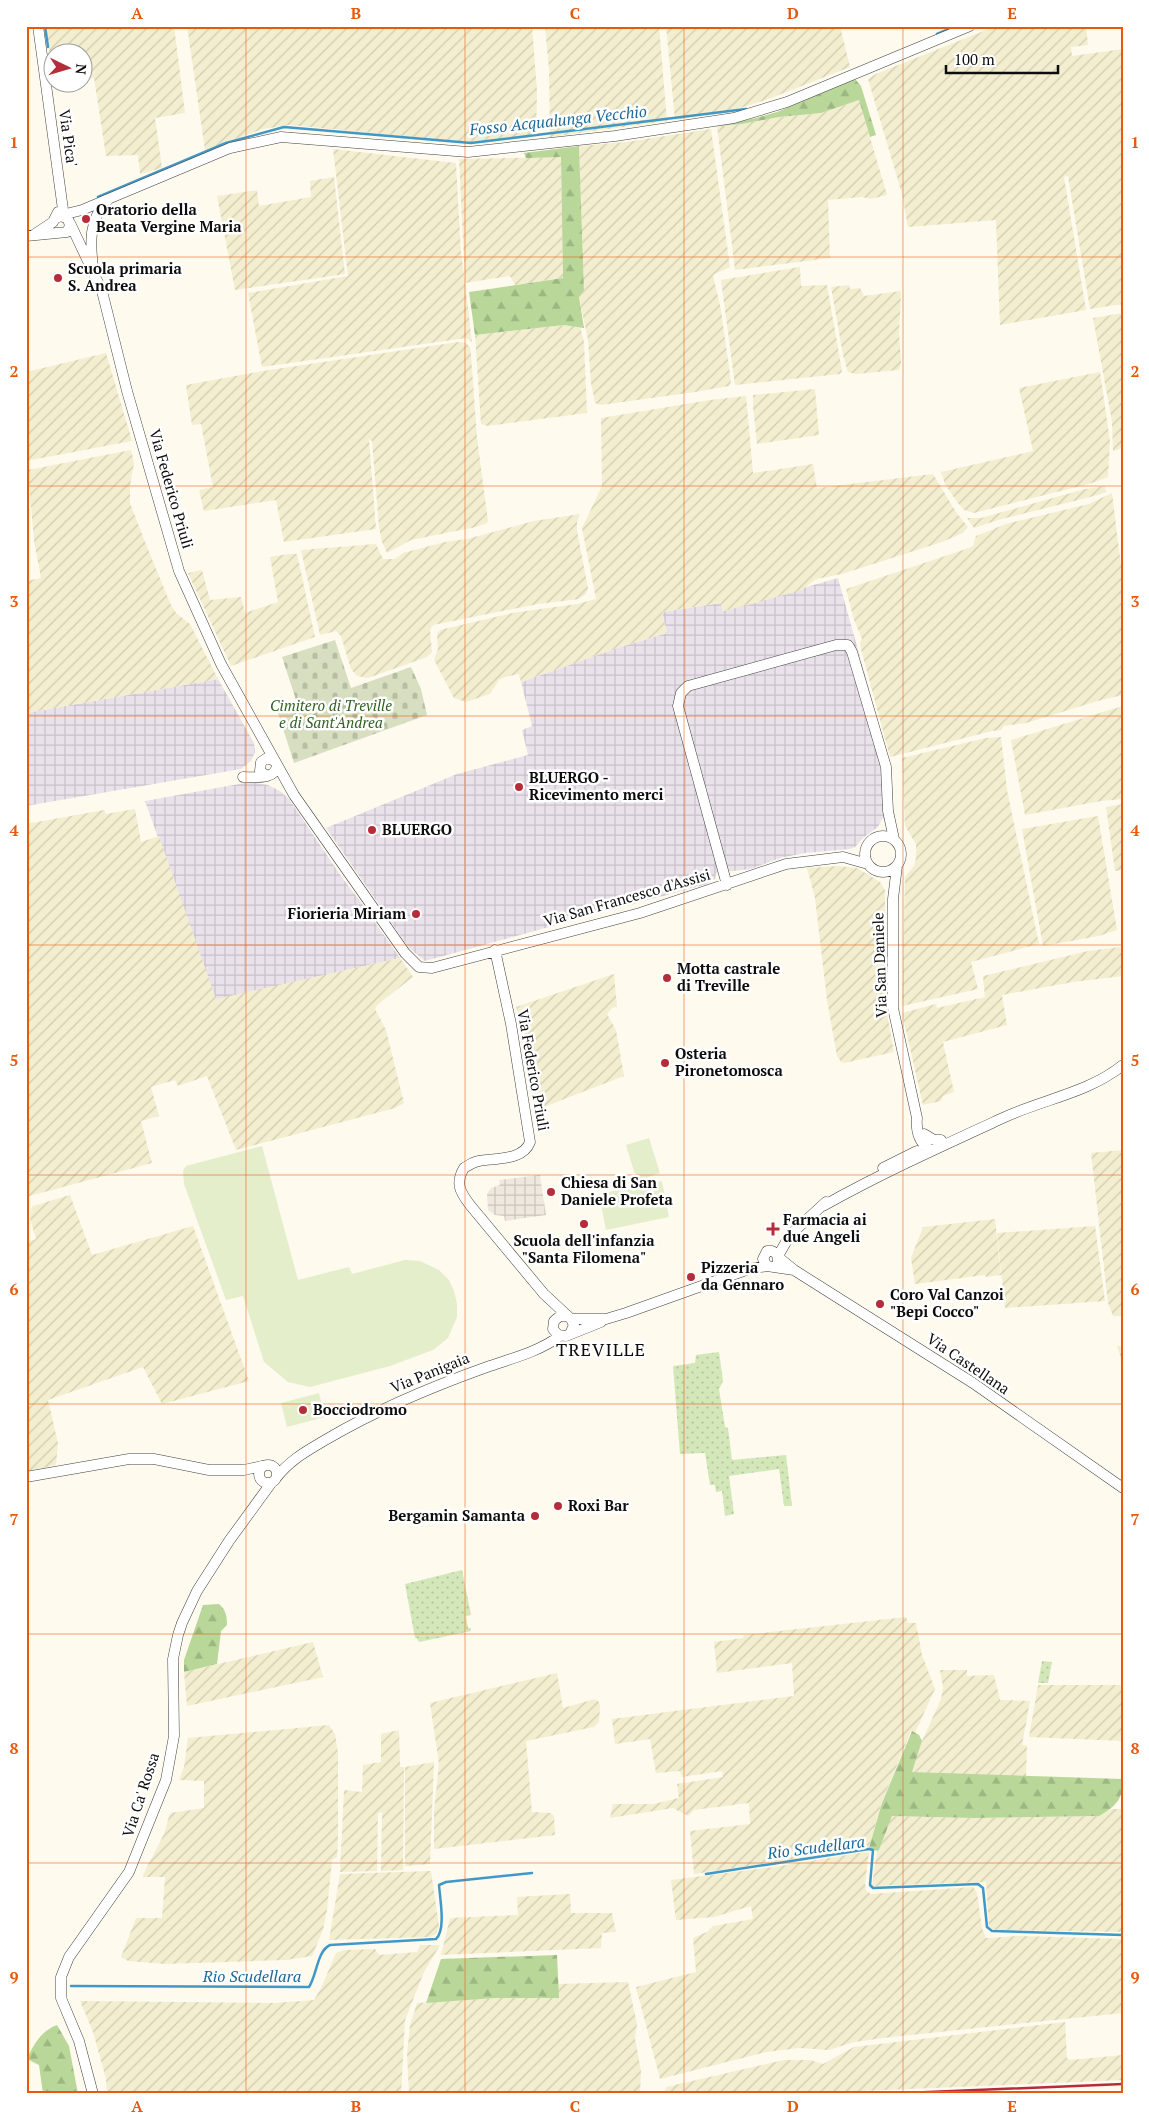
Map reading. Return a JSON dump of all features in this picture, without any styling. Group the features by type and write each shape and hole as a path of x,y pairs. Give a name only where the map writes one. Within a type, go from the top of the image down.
{"street":[{"name":"Via Pica'","path":"38,26 63,220"},
{"path":"30,235 82,210 230,148 280,137 468,152 614,136 734,118 787,102 970,26"},
{"path":"95,277 92,230 97,214 110,198"},
{"path":"30,235 60,233 68,230 63,220"},
{"path":"60,233 54,229 63,220"},
{"name":"Via Federico Priuli","path":"63,220 81,247 104,299 179,571 221,664 256,730"},
{"name":"Via Federico Priuli","path":"60,233 81,247"},
{"path":"727,885 678,706 681,693 688,686 836,645 848,645 852,652 886,767 888,811 894,839 901,850 902,858 898,866 889,872 881,872 873,870 868,864 865,852 868,844 878,836 888,811"},
{"path":"256,730 261,762 260,770 292,792"},
{"path":"256,730 292,792"},
{"path":"267,758 276,763 276,771 268,776 243,777 267,758"},
{"name":"Via San Francesco d'Assisi","path":"292,792 394,938 419,967 432,968 640,913 786,864 843,858 868,864"},
{"path":"878,836 894,839"},
{"name":"Via San Francesco d'Assisi","path":"843,858 868,844"},
{"name":"Via San Daniele","path":"898,866 893,899 894,1008 921,1135"},
{"name":"Via San Daniele","path":"881,872 890,885 893,899"},
{"name":"Via Federico Priuli","path":"495,950 512,1033 530,1142 527,1150 515,1156 476,1162 464,1168 458,1181 459,1189 470,1205 544,1294"},
{"path":"823,1206 946,1141 994,1119 1087,1087 1123,1065"},
{"path":"921,1135 934,1140 946,1141"},
{"path":"921,1135 927,1147"},
{"path":"909,1154 921,1135"},
{"path":"559,1330 606,1319 749,1269 772,1259 784,1243 837,1192 909,1154 946,1141"},
{"path":"903,1165 902,1162 927,1147"},
{"name":"Via Castellana","path":"772,1259 794,1270 973,1383 1123,1488"},
{"path":"544,1294 574,1325 559,1330"},
{"path":"544,1294 559,1330"},
{"path":"559,1330 560,1316 606,1319"},
{"name":"Via Panigaia","path":"298,1456 362,1418 399,1401 523,1354 559,1330"},
{"path":"26,1477 129,1459 166,1460 209,1470 244,1470 298,1456"},
{"name":"Via Ca' Rossa","path":"93,2094 79,2041 62,1998 61,1977 68,1956 129,1872 166,1780 174,1736 173,1659 178,1635 197,1591 229,1541 258,1501 287,1464 298,1456"},
{"path":"258,1501 259,1471 265,1465"},
{"path":"244,1470 264,1483 274,1480 276,1469 265,1465"}],"shaded area":[{"path":"46,26 174,26 185,113 155,118 162,168 140,174 138,155 106,156 94,78 92,78 92,42 48,42"},
{"path":"187,26 532,26 537,91 536,137 477,143 289,125 263,129 205,150"},
{"path":"545,26 659,26 667,121 550,137 549,70"},
{"path":"666,26 840,26 850,67 766,100 737,109 675,120"},
{"path":"996,26 1086,26 1088,45 1071,47 1072,56 1123,49 1123,304 1090,309 1068,176 1064,177 1086,310 1000,325 996,220 908,227 902,194 868,79 876,74"},
{"path":"859,100 887,195 871,199 862,197 828,200 830,258 735,270 717,126 821,113"},
{"path":"711,129 730,267 713,275 721,310 731,382 729,386 695,392 601,405 595,403 591,383 588,340 579,297 584,291 579,146 626,142"},
{"path":"333,149 456,163 461,253 465,282 459,159 561,157 563,278 515,285 510,276 465,283 472,342 466,338 262,367 248,293 348,276"},
{"path":"334,177 345,274 235,290 217,196 257,190 259,206 311,197 310,181"},
{"path":"800,267 801,286 827,285 842,371 840,374 735,385 721,280"},
{"path":"849,285 850,289 860,288 864,296 901,291 899,333 901,363 899,370 856,374 848,372 843,355 831,287"},
{"path":"1123,313 1123,448 1113,451 1112,422 1093,318"},
{"path":"564,325 580,327 584,342 587,413 488,426 481,424 475,335"},
{"path":"458,342 466,343 470,347 477,438 487,523 476,527 411,540 387,553 382,542 379,527 372,441 369,439 376,529 284,542 276,500 204,511 199,490 213,487 201,424 192,425 186,385 263,371"},
{"path":"106,353 132,441 26,461 26,372"},
{"path":"1100,372 1110,441 1108,477 1092,483 974,513 964,510 945,484 941,472 1033,451 1019,388"},
{"path":"815,389 819,435 757,444 753,395"},
{"path":"746,396 753,473 813,464 817,488 933,474 956,512 968,527 963,533 942,542 842,574 816,579 802,590 748,605 723,611 720,603 662,612 667,633 620,647 521,682 519,674 505,677 499,680 490,694 466,702 454,698 434,660 438,649 437,634 440,630 512,613 577,604 596,599 582,528 602,486 601,418"},
{"path":"131,450 134,463 130,486 130,503 171,605 176,613 190,624 218,679 26,713 26,581 41,578 34,541 28,470"},
{"path":"1105,486 1106,492 1098,495 998,520 974,528 967,518 981,518 1085,489"},
{"path":"1112,493 1123,582 1123,695 1026,723 1004,726 1001,730 890,757 861,649 860,643 862,639 854,620 846,589 966,549 973,546 976,536 1006,524 1089,504"},
{"path":"580,514 577,522 577,531 588,588 586,594 579,599 538,604 433,625 430,630 432,652 427,657 368,678 357,676 351,669 341,636 336,631 320,635 301,550 376,544 383,559 395,559 403,553 445,542 467,539 534,521"},
{"path":"297,554 315,637 231,666 188,573 202,570 210,600 241,597 245,613 278,602 270,557"},
{"path":"838,578 891,768 893,818 882,819 878,827 864,837 855,847 805,853 780,858 751,869 716,873 715,879 707,884 425,961 409,948 326,828 457,774 528,755 522,730 532,726 521,682 620,647 667,633 662,612 721,603 723,611"},
{"path":"218,679 254,743 255,752 251,761 241,769 26,806 26,713"},
{"path":"1123,706 1123,799 1101,801 1025,815 1011,740"},
{"path":"1001,737 1007,790 1039,944 971,962 978,989 902,1006 905,877 914,866 916,844 905,826 902,758 986,738"},
{"path":"250,782 268,785 280,791 289,799 343,879 400,958 216,1000 145,801"},
{"path":"1123,804 1123,870 1115,871 1106,807"},
{"path":"135,809 141,842 159,836 216,999 400,958 413,977 377,1005 375,1009 386,1030 404,1103 395,1108 236,1150 207,1076 178,1086 175,1080 151,1087 159,1116 141,1121 152,1163 26,1197 26,901 30,899 26,882 26,824 104,810 106,814"},
{"path":"1098,816 1117,930 1099,936 1043,946 1022,829"},
{"path":"838,866 857,868 880,882 885,890 886,1008 894,1052 844,1063 837,1056 827,1000 815,898 807,868"},
{"path":"1121,947 1123,976 1073,982 1002,995 1007,1025 943,1042 954,1092 943,1096 941,1101 923,1105 902,1013 936,1004 937,1008 985,997 983,976 1088,951"},
{"path":"614,974 617,1007 612,1008 607,1014 616,1030 624,1076 536,1110 526,1050 528,1043 516,1007"},
{"path":"1123,1150 1123,1316 1113,1316 1108,1303 1091,1153"},
{"path":"540,1175 546,1215 505,1221 504,1216 495,1215 488,1210 487,1194 491,1188 500,1185 499,1180"},
{"path":"70,1195 92,1255 193,1226 249,1381 162,1404 143,1367 48,1400 58,1443 56,1465 26,1472 26,1242 36,1239 30,1219 31,1209 33,1206"},
{"path":"995,1219 1001,1275 986,1277 985,1275 915,1284 911,1258 923,1227"},
{"path":"1095,1226 1105,1301 1005,1308 997,1233"},
{"path":"1117,1346 1123,1346 1123,1395 1120,1355"},
{"path":"906,1617 908,1623 916,1623 922,1655 935,1689 915,1733 911,1731 882,1802 869,1848 694,1874 690,1831 750,1824 749,1803 694,1810 688,1816 673,1808 610,1818 613,1804 653,1804 679,1798 677,1784 723,1777 722,1771 682,1777 680,1771 656,1773 650,1739 615,1744 612,1719 794,1696 792,1663 717,1673 714,1642 743,1638 744,1635"},
{"path":"313,1642 323,1677 187,1706 184,1672"},
{"path":"940,1670 967,1670 967,1676 994,1675 1000,1700 1030,1701 1022,1745 1027,1746 1026,1777 912,1772 922,1741 941,1699 943,1687"},
{"path":"557,1673 563,1708 595,1699 599,1702 600,1706 599,1722 594,1727 526,1741 532,1812 551,1813 554,1816 555,1835 434,1849 434,1811 439,1764 430,1703"},
{"path":"1038,1685 1123,1685 1123,1741 1029,1737"},
{"path":"329,1725 335,1734 338,1754 337,1857 332,1860 323,1930 312,1956 286,1960 164,1964 128,1961 121,1957 136,1918 162,1918 165,1877 143,1877 143,1875 164,1834 170,1813 204,1808 204,1781 179,1780 184,1767 188,1738"},
{"path":"399,1730 400,1767 404,1767 403,1870 381,1871 382,1812 378,1813 377,1871 340,1872 344,1790 362,1792 363,1765 381,1762 381,1734"},
{"path":"434,1762 430,1864 405,1866 405,1767"},
{"path":"1111,1809 1123,1809 1123,1932 994,1930 989,1927 986,1882 872,1886 877,1851 892,1816 974,1818 1099,1816"},
{"path":"865,1852 869,1853 865,1882 866,1891 871,1894 973,1887 977,1893 982,1928 986,1938 1020,1936 1123,1939 1123,2013 891,2037 854,2042 829,2050 799,2048 766,2052 660,2079 636,1987 696,1972 693,1938 707,1932 713,1926 753,1919 751,1906 714,1917 676,1920 671,1880 774,1867"},
{"path":"431,1871 439,1926 436,1934 430,1937 329,1940 340,1874"},
{"path":"570,1894 571,1913 612,1913 616,1932 602,1933 601,1948 441,1955 450,1918 518,1915 517,1897"},
{"path":"420,1945 440,1945 424,1972 405,2020 401,2094 107,2094 106,2079 93,2032 80,2001 274,2003 314,2000 336,1953 345,1950 375,1949 379,1955 417,1952"},
{"path":"628,1982 637,2024 635,2038 641,2071 640,2094 409,2094 407,2055 410,2025 417,2003 495,1998 558,1998 558,1984"},
{"path":"1065,2022 1067,2058 1070,2060 1123,2055 1123,2080 789,2094 664,2094 666,2087 784,2060 810,2060 823,2064 854,2047"}],"green space":[{"path":"855,79 861,86 876,135 870,137 859,100 821,113 717,126 777,112"},
{"path":"579,146 584,291 579,297 584,328 564,325 475,335 469,292 563,278 561,157 526,158 524,153"},
{"name":"Cimitero di Treville e di Sant'Andrea","path":"335,640 351,688 411,667 421,689 427,715 294,763 278,713 298,706 282,657"},
{"path":"649,1138 660,1173 637,1181 626,1145"},
{"path":"262,1146 298,1280 349,1267 352,1274 405,1260 420,1261 439,1270 449,1280 454,1291 457,1317 448,1338 433,1350 390,1366 310,1387 288,1382 264,1362 243,1296 226,1300 184,1184 183,1171 186,1166"},
{"path":"662,1181 669,1217 606,1230 599,1194"},
{"path":"719,1352 723,1381 719,1389 725,1427 728,1428 732,1460 786,1455 792,1506 784,1506 779,1469 729,1476 734,1514 725,1516 722,1491 716,1492 715,1485 710,1485 705,1453 680,1454 673,1366 695,1363 696,1355"},
{"name":"Bocciodromo","path":"319,1393 325,1417 287,1427 281,1403"},
{"path":"462,1570 471,1615 466,1616 468,1628 471,1628 471,1631 419,1642 415,1638 405,1584"},
{"path":"219,1604 226,1613 227,1625 221,1631 217,1664 184,1672 184,1660 203,1605"},
{"path":"1042,1661 1052,1662 1048,1683 1038,1683"},
{"path":"912,1731 919,1735 922,1741 912,1772 1123,1779 1122,1792 1117,1802 1099,1816 974,1818 892,1816 877,1851 869,1848 882,1803"},
{"path":"557,1955 559,1998 495,1998 426,2003 441,1959"},
{"path":"57,2025 69,2046 78,2094 43,2094 39,2065 27,2059 39,2039"}],"waterway":[{"name":"Fosso Acqualunga Vecchio","path":"45,26 47,42"},
{"name":"Fosso Acqualunga Vecchio","path":"937,34 956,26"},
{"name":"Fosso Acqualunga Vecchio","path":"98,197 226,143 284,127 471,143 746,109"},
{"name":"Rio Scudellara","path":"706,1874 869,1849 873,1850 870,1885 873,1888 978,1884 983,1888 987,1927 992,1931 1123,1935"},
{"name":"Rio Scudellara","path":"71,1986 309,1987 322,1952 330,1945 436,1939 442,1922 439,1885 446,1882 532,1873"}],"railway":[{"path":"881,2094 1123,2084"}],"place":[{"name":"Oratorio della Beata Vergine Maria","path":"86,219"},
{"name":"Scuola primaria S. Andrea","path":"58,278"},
{"name":"BLUERGO - Ricevimento merci","path":"519,787"},
{"name":"BLUERGO","path":"372,830"},
{"name":"Fiorieria Miriam","path":"416,914"},
{"name":"Motta castrale di Treville","path":"667,978"},
{"name":"Osteria Pironetomosca","path":"665,1063"},
{"name":"Chiesa di San Daniele Profeta","path":"551,1192"},
{"name":"Scuola dell'infanzia \"Santa Filomena\"","path":"584,1224"},
{"name":"Farmacia ai due Angeli","path":"773,1229"},
{"name":"Pizzeria da Gennaro","path":"691,1277"},
{"name":"Coro Val Canzoi \"Bepi Cocco\"","path":"880,1304"},
{"name":"Bocciodromo","path":"303,1410"},
{"name":"Roxi Bar","path":"558,1506"},
{"name":"Bergamin Samanta","path":"535,1516"}],"district":[{"name":"TREVILLE","path":"601,1350"}]}
